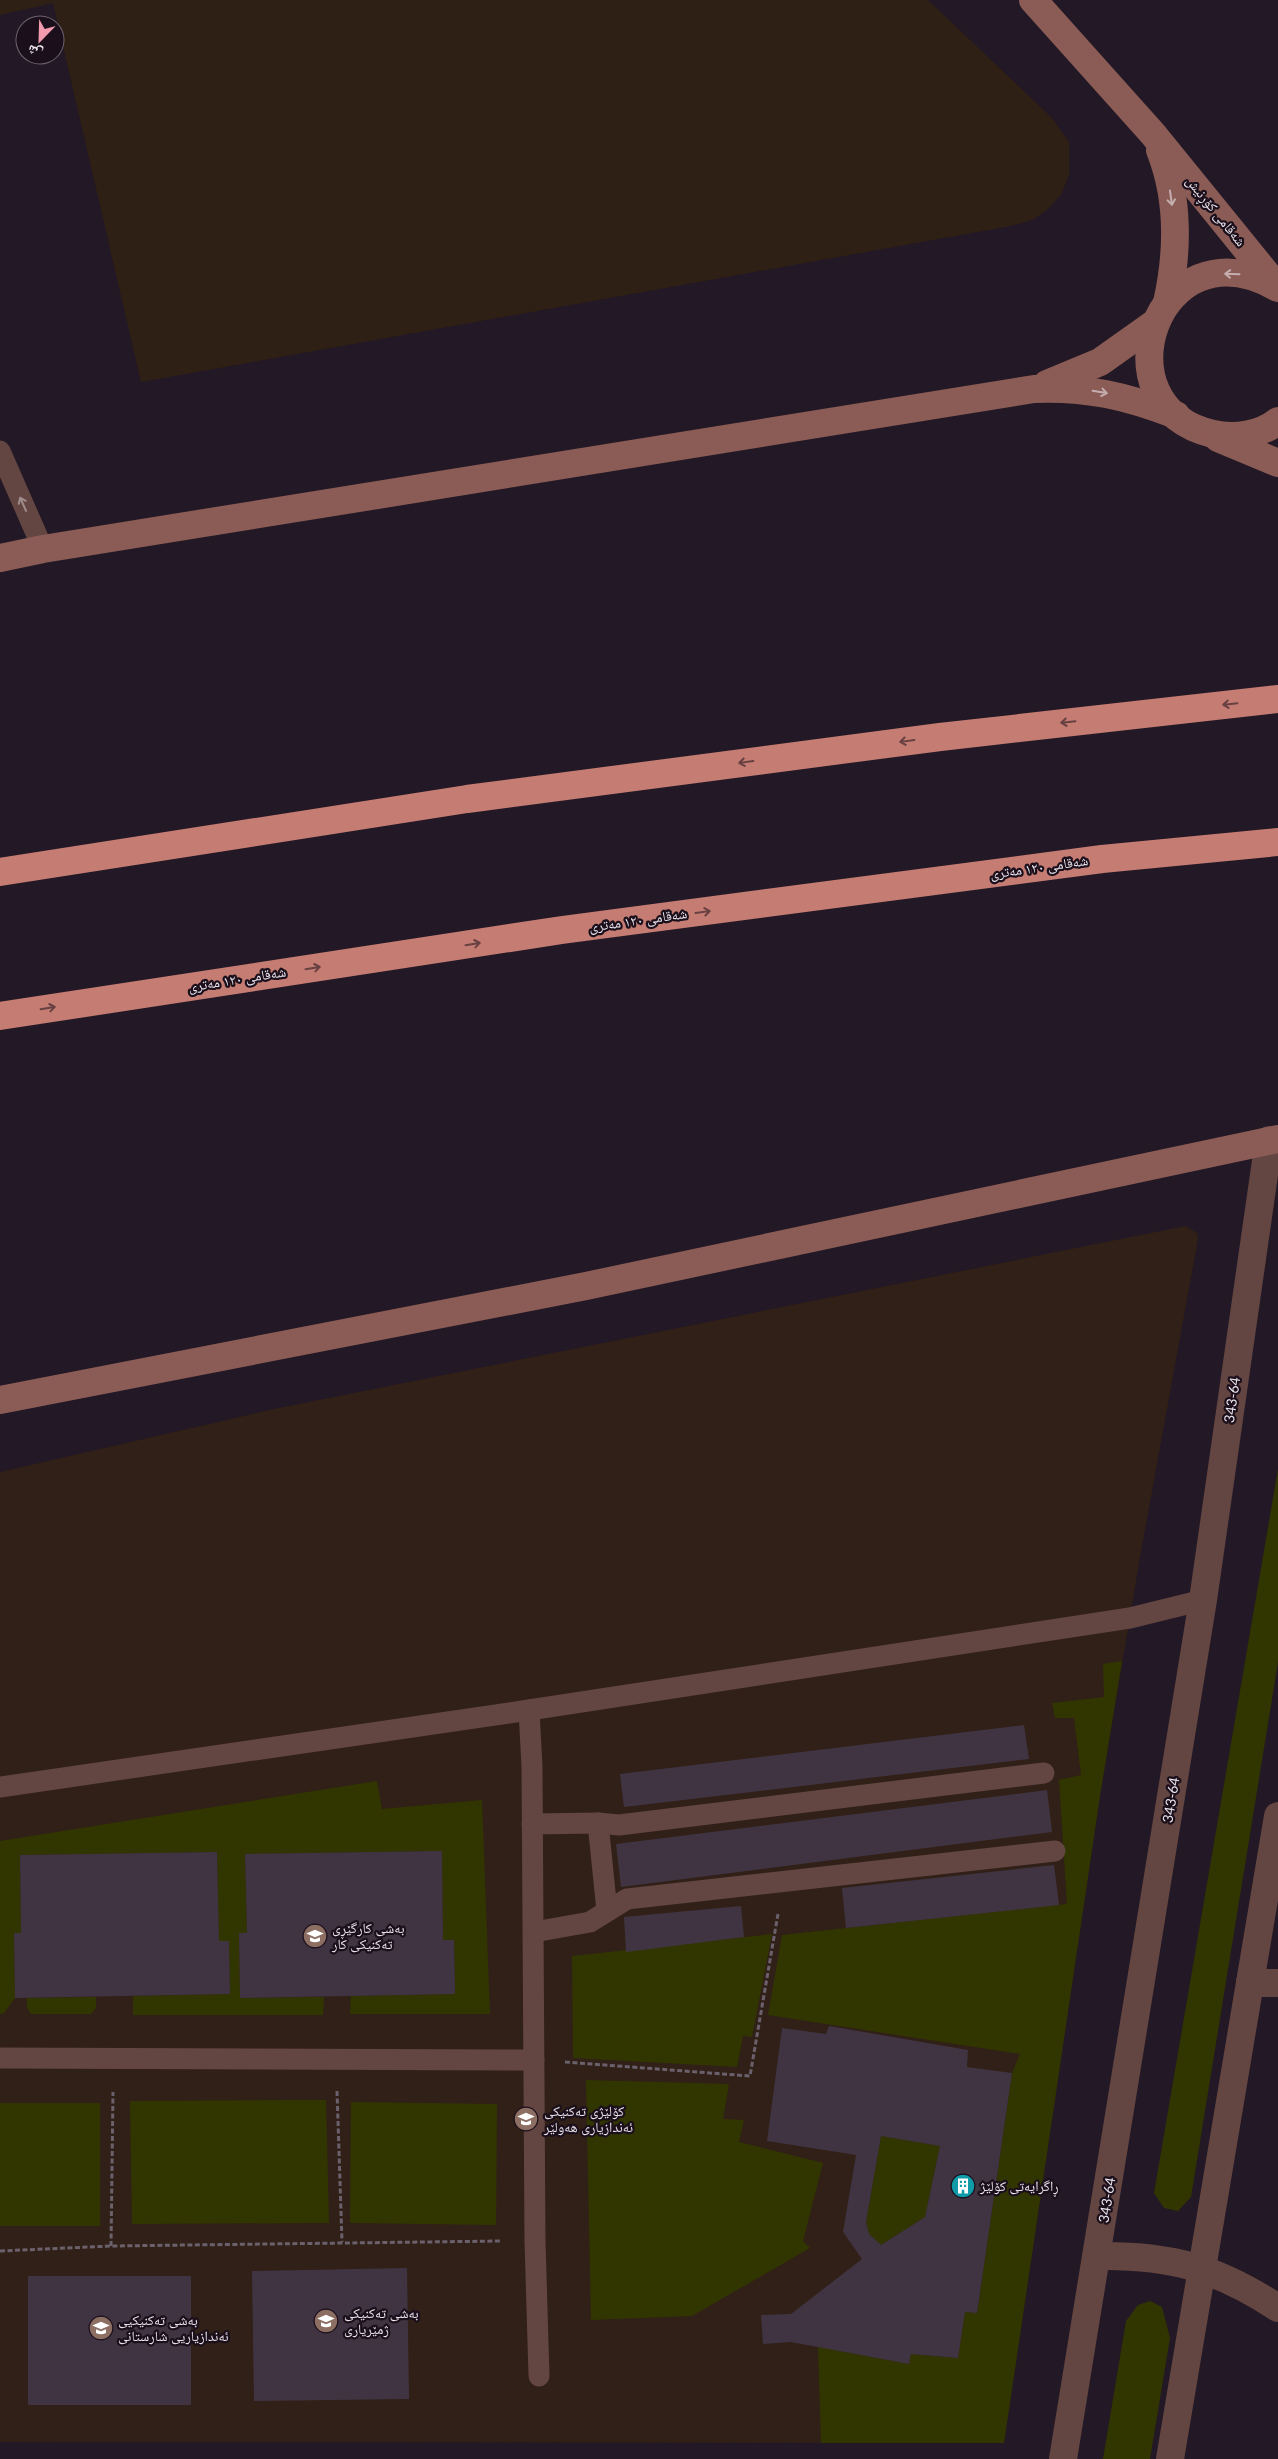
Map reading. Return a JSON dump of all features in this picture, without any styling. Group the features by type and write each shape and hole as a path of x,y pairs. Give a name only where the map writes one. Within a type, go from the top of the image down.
{"highway":[{"path":"0,872 467,799 940,736 1278,699"},
{"name":"شەقامی ١٢٠ مەتری","path":"0,1016 562,930 1102,859 1278,842"}],"street":[{"name":"شەقامی کۆڕنیش","path":"1033,0 1153,134 1278,288"},
{"name":"شەقامی کۆڕنیش","path":"1153,134 1169,179 1174,225 1174,265 1149,348 1151,372 1160,395 1187,422"},
{"path":"1034,389 1100,362 1161,313 1185,286 1208,276 1219,273 1232,273 1256,277 1278,288"},
{"path":"0,558 43,548 1034,389 1068,388 1102,392 1137,400 1278,463"},
{"path":"1187,422 1224,436 1237,436 1263,430 1278,421"},
{"path":"0,1400 595,1284 1274,1139"},
{"name":"343-64","path":"1063,2459 1098,2256 1203,1600 1274,1139"},
{"path":"1170,2459 1278,1816"},
{"path":"1250,1984 1278,1983"},
{"path":"1098,2256 1133,2256 1168,2260 1202,2269 1229,2279 1278,2308"}],"lane":[{"path":"0,451 43,548"},
{"path":"0,1787 529,1710 1130,1618 1203,1600"},
{"path":"529,1710 534,1932 535,2241 538,2376"},
{"path":"532,1824 598,1823 619,1825 1044,1773"},
{"path":"598,1823 608,1911"},
{"path":"534,1932 590,1922 627,1899 1055,1851"},
{"path":"0,2058 534,2060"}],"path":[{"path":"534,2060 750,2076 776,1935 782,1882"},
{"path":"336,2058 342,2242"},
{"path":"111,2246 113,2059"},
{"path":"0,2251 111,2246 535,2241"}],"shaded area":[{"path":"0,0 928,0 1051,117 1069,142 1069,175 1061,195 1047,210 1032,220 1011,226 141,382 65,55 65,15 56,15 53,3 0,15"},
{"name":"کۆلێژی تەکنیکی ئەندازیاری هەولێر","path":"1186,1226 1197,1233 1198,1239 1139,1563 1100,1796 1004,2443 0,2442 0,1472 274,1409"}],"green space":[{"path":"1278,1469 1278,1662 1191,2197 1178,2211 1164,2208 1154,2193"},
{"path":"1122,1661 1100,1796 1004,2443 821,2443 818,2347 909,2364 911,2354 958,2358 965,2312 977,2313 1012,2073 1020,2054 768,2015 782,1935 1067,1904 1059,1780 1081,1775 1074,1718 1055,1718 1052,1703 1104,1697 1103,1664"},
{"path":"377,1781 382,1809 482,1800 490,2014 350,2014 351,1996 455,1994 454,1940 443,1940 442,1851 245,1854 247,1933 239,1933 240,1998 324,1997 323,2015 133,2015 133,1996 230,1994 229,1941 219,1941 217,1852 20,1855 21,1933 14,1933 15,1998 4,2013 0,2014 0,1841"},
{"path":"772,1934 752,2037 743,2036 737,2067 573,2058 572,1956"},
{"path":"96,1997 96,2008 91,2014 31,2014 27,2007 27,1998"},
{"path":"586,2080 729,2084 723,2119 744,2120 739,2142 823,2163 803,2241 810,2248 692,2316 591,2320"},
{"path":"326,2100 329,2223 132,2224 130,2101"},
{"path":"351,2102 497,2104 496,2225 350,2223"},
{"path":"0,2103 100,2103 100,2226 0,2226"},
{"path":"881,2136 940,2146 925,2217 881,2245 869,2234 866,2222"},
{"path":"1150,2301 1162,2307 1170,2338 1150,2459 1103,2459 1126,2321 1138,2305"}],"building":[{"path":"1024,1725 1029,1759 624,1807 620,1774"},
{"path":"1047,1790 1052,1832 621,1887 616,1844"},
{"path":"442,1851 443,1940 454,1940 455,1994 240,1998 239,1933 247,1933 245,1854"},
{"path":"217,1852 219,1941 229,1941 230,1994 15,1998 14,1933 21,1933 20,1855"},
{"path":"1054,1865 1059,1905 846,1928 842,1888"},
{"path":"741,1906 744,1937 626,1952 624,1917"},
{"name":"ڕاگرایەتی کۆلێژ","path":"829,2026 968,2050 967,2067 1012,2073 977,2313 965,2312 958,2358 911,2354 909,2364 791,2342 763,2344 761,2315 791,2314 862,2259 843,2232 856,2155 767,2141 782,2028 826,2034","holes":["881,2136 940,2146 925,2217 881,2245 869,2234 866,2222"]},
{"path":"407,2268 409,2399 254,2401 252,2271"},
{"path":"28,2276 191,2276 191,2405 28,2405"}],"place":[{"name":"بەشی کارگێڕی تەکنیکی کار","path":"315,1936"},
{"name":"کۆلێژی تەکنیکی ئەندازیاری هەولێر","path":"526,2119"},
{"name":"ڕاگرایەتی کۆلێژ","path":"963,2186"},
{"name":"بەشی تەکنیکی ژمێریاری","path":"326,2321"},
{"name":"بەشی تەکنیکیی ئەندازیاریی شارستانی","path":"101,2328"}]}
